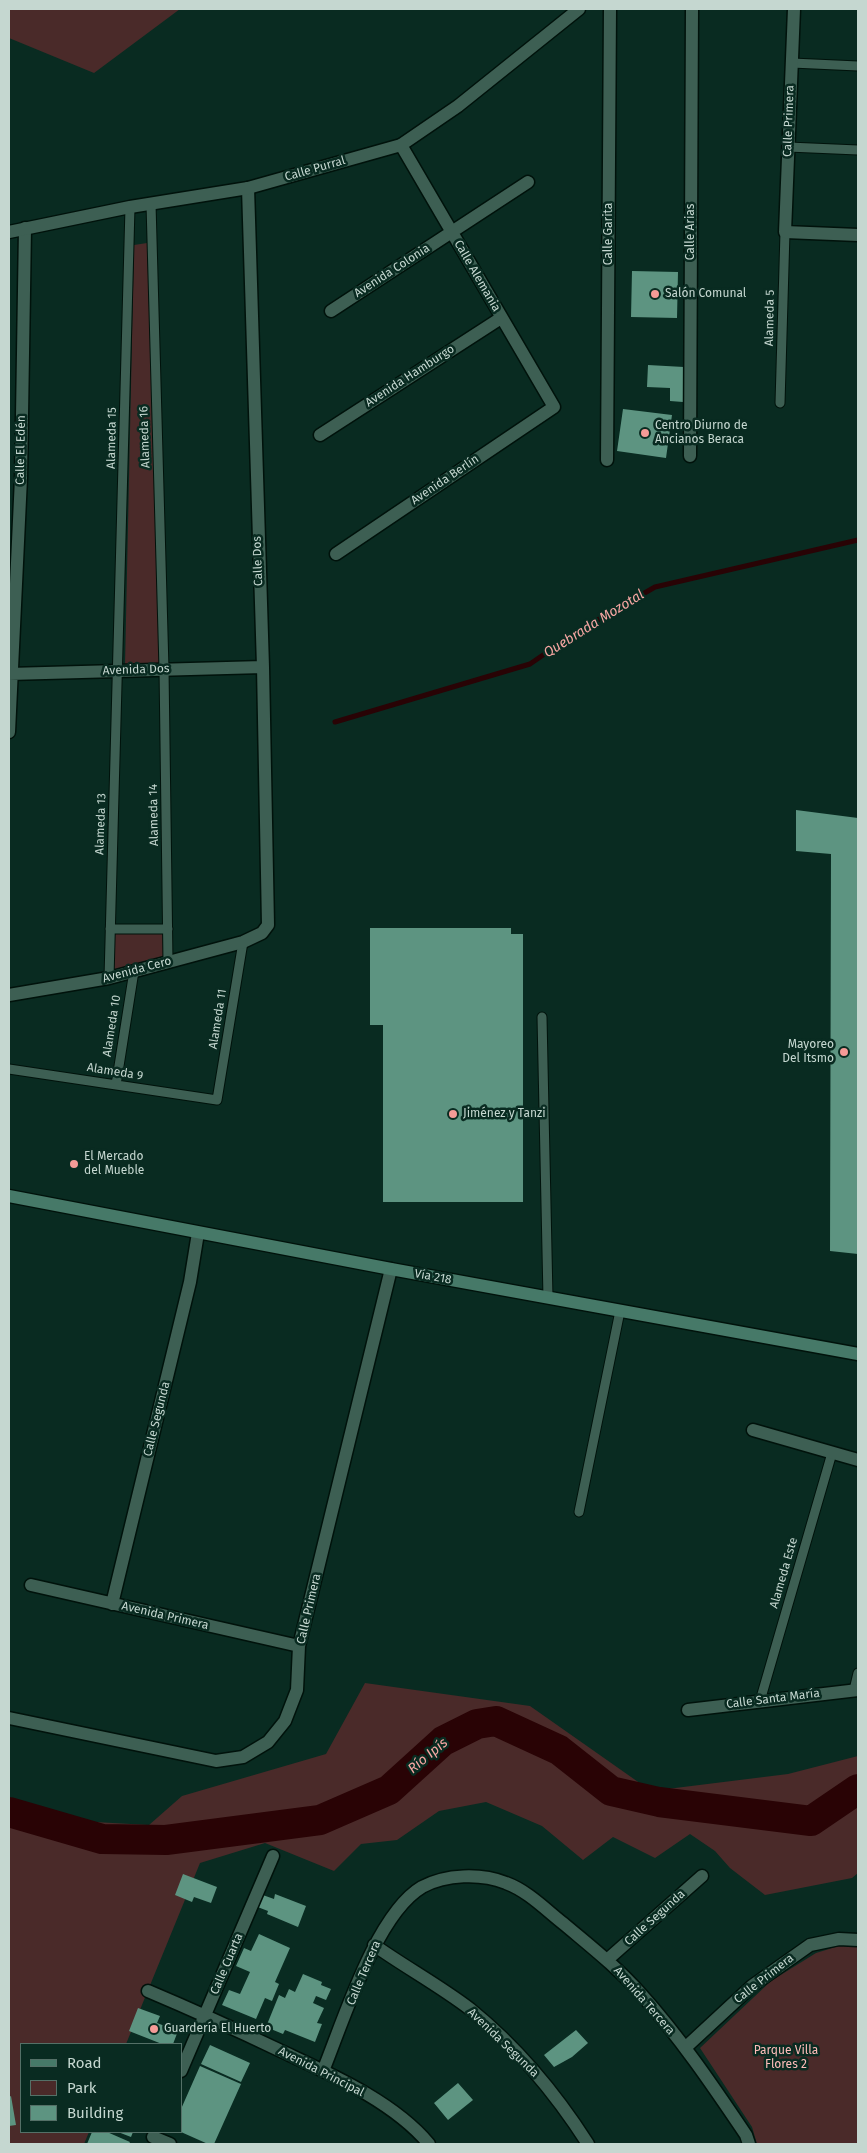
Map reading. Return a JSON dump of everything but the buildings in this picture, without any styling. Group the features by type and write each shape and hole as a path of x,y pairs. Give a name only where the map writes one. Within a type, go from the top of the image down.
{"main road":[{"name":"Vía 218","path":"9,1196 391,1269 858,1354"}],"street":[{"name":"Calle Purral","path":"9,232 130,207 248,188 401,145 458,106 579,9"},
{"name":"Calle Garita","path":"607,460 610,9"},
{"name":"Calle Arias","path":"690,456 692,9"},
{"name":"Calle Primera","path":"785,232 794,9"},
{"name":"Calle Alemania","path":"401,145 554,406"},
{"name":"Avenida Colonia","path":"331,311 528,182"},
{"name":"Calle Dos","path":"248,188 269,912 268,925 262,933"},
{"name":"Calle El Edén","path":"9,732 10,674 21,478 25,228"},
{"path":"785,232 858,235"},
{"name":"Avenida Hamburgo","path":"320,434 501,318"},
{"name":"Avenida Berlín","path":"336,554 554,406"},
{"name":"Avenida Dos","path":"10,674 263,667"},
{"name":"Avenida Cero","path":"9,995 109,978 243,942 262,933"},
{"name":"Calle Segunda","path":"112,1604 190,1282 198,1233"},
{"name":"Calle Primera","path":"9,1718 216,1761 243,1757 268,1742 285,1721 297,1690 299,1646 391,1269"},
{"path":"753,1430 858,1460"},
{"name":"Avenida Primera","path":"31,1585 299,1646"},
{"name":"Calle Santa María","path":"688,1710 856,1690"},
{"name":"Calle Cuarta","path":"182,2069 274,1856"},
{"name":"Calle Segunda","path":"608,1960 702,1876"},
{"name":"Avenida Tercera","path":"451,1877 484,1877 507,1883 529,1895 608,1960 640,1993 685,2048 746,2135 749,2144"},
{"name":"Calle Tercera","path":"323,2071 374,1945 396,1911 422,1888 451,1877"},
{"name":"Calle Primera","path":"685,2048 752,1986 810,1945 839,1940 858,1940"},
{"name":"Avenida Segunda","path":"374,1945 470,2009 484,2022 519,2055 560,2101 588,2144"},
{"name":"Avenida Principal","path":"148,1991 205,2015 323,2071 377,2101 429,2144"},
{"path":"153,2138 170,2144"}],"lane":[{"path":"792,63 858,66"},
{"path":"788,147 858,150"},
{"name":"Alameda 16","path":"151,204 164,669"},
{"name":"Alameda 15","path":"119,670 130,207"},
{"name":"Alameda 5","path":"780,403 785,232"},
{"name":"Alameda 14","path":"164,669 168,962"},
{"name":"Alameda 13","path":"109,978 119,670"},
{"path":"110,929 168,929"},
{"name":"Alameda 11","path":"217,1100 243,942"},
{"name":"Alameda 10","path":"116,1085 134,971"},
{"path":"542,1016 548,1298"},
{"name":"Alameda 9","path":"9,1069 217,1100"},
{"path":"579,1512 620,1311"},
{"name":"Alameda Este","path":"760,1701 832,1453"},
{"path":"856,1690 858,1673"}],"green space":[{"path":"9,9 180,9 94,73 9,38"},
{"path":"147,243 160,663 125,665 134,245"},
{"path":"164,931 164,958 112,972 113,933"},
{"path":"365,1683 530,1706 651,1791 788,1774 858,1756 858,1873 852,1878 765,1895 730,1868 715,1851 690,1834 655,1858 613,1837 583,1860 542,1826 486,1802 439,1811 397,1840 361,1844 334,1871 265,1843 200,1863 126,2043 20,2043 20,2133 89,2133 84,2144 9,2144 9,1803 77,1821 149,1825 182,1796 326,1754"},
{"name":"Parque Villa Flores 2","path":"842,1945 858,1947 858,2144 757,2144 752,2127 700,2048 771,1981 816,1953"}],"waterway":[{"name":"Quebrada Mozotal","path":"335,722 530,664 575,633 655,587 858,540"},
{"name":"Río Ipís","path":"9,1812 102,1839 166,1840 320,1820 389,1790 443,1741 477,1724 496,1721 559,1750 611,1791 659,1802 811,1821 858,1789"}],"place":[{"name":"Salón Comunal","path":"655,294"},
{"name":"Centro Diurno de Ancianos Beraca","path":"645,433"},
{"name":"Mayoreo Del Itsmo","path":"844,1052"},
{"name":"Jiménez y Tanzi","path":"453,1114"},
{"name":"El Mercado del Mueble","path":"74,1164"},
{"name":"Guardería El Huerto","path":"154,2029"}]}
